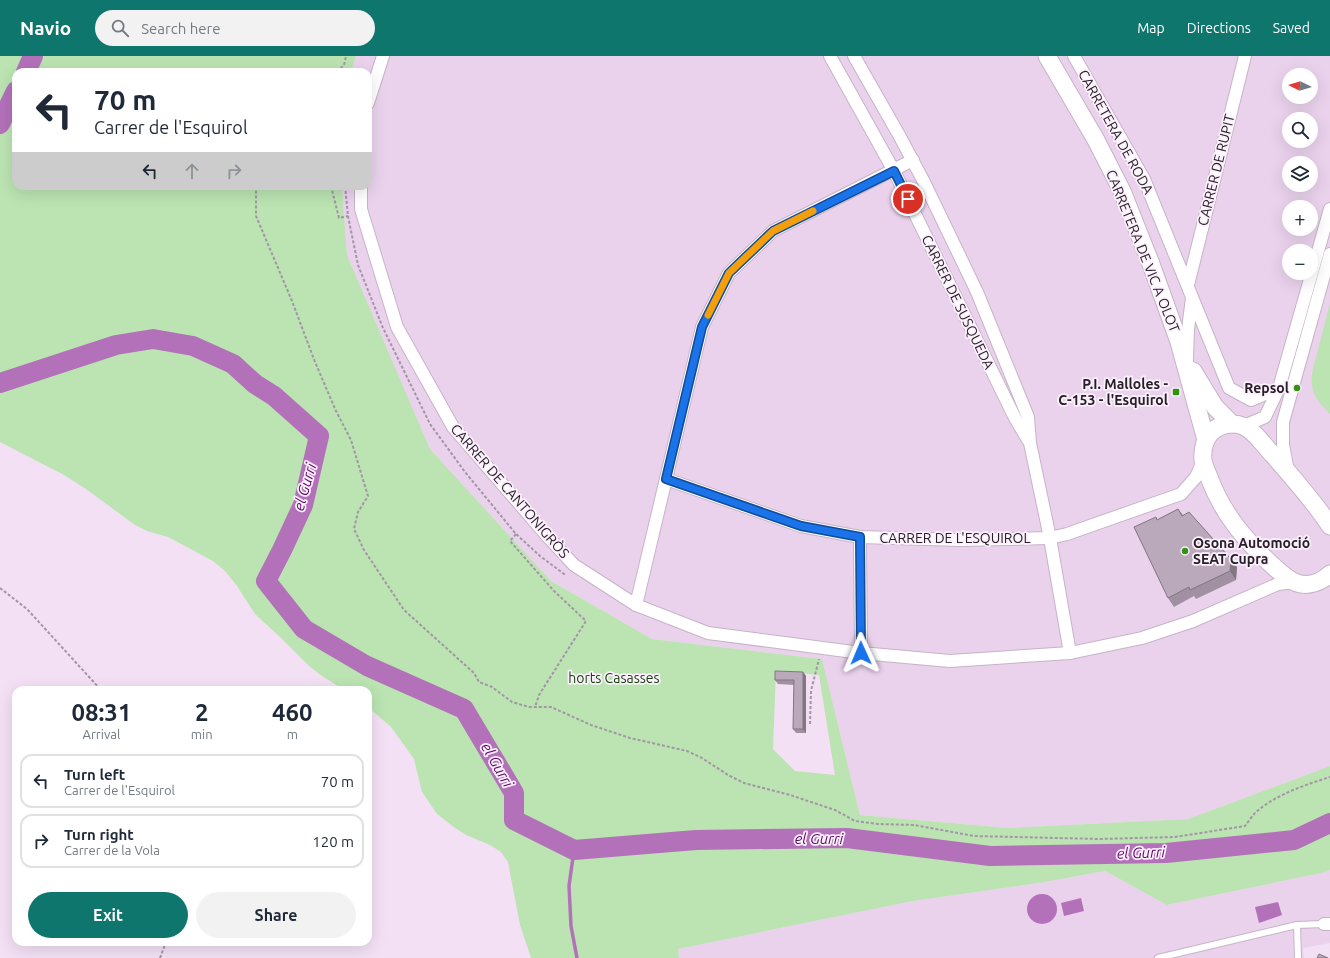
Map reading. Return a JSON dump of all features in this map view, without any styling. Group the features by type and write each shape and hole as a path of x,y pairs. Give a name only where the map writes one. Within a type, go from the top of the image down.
{"street":[{"path":"372,90 383,56"},
{"name":"CARRER DE SUSQUEDA","path":"830,56 894,171 1012,411 1030,443"},
{"name":"CARRER DE SUSQUEDA","path":"854,56 924,182 977,292 1028,417 1030,443 1050,538 1070,653"},
{"name":"CARRETERA DE VIC A OLOT","path":"1047,56 1096,140 1122,192 1151,264 1179,342 1206,440"},
{"name":"CARRETERA DE RODA","path":"1074,56 1144,179 1229,388 1251,400 1279,388"},
{"name":"CARRER DE RUPIT","path":"1188,285 1245,56"},
{"path":"636,605 702,327 729,273 773,231 894,171 913,160"},
{"name":"CARRER DE CANTONIGRÒS","path":"361,190 362,209 397,327 452,427 574,565 636,605 708,633 861,653 950,661 1070,653 1142,638 1193,621 1278,584 1301,583"},
{"path":"1330,209 1279,388 1265,417 1238,425 1226,424 1215,429 1206,440 1203,452 1203,461 1214,492 1233,524 1252,547 1280,572 1301,583 1330,590"},
{"path":"1288,473 1283,444 1283,422 1330,254"},
{"name":"CARRETERA DE RODA","path":"1187,359 1188,329 1192,297"},
{"name":"CARRETERA DE VIC A OLOT","path":"1179,342 1195,376 1215,407 1238,425 1256,435 1288,473 1325,513 1330,526"},
{"name":"CARRER DE L'ESQUIROL","path":"666,479 801,526 860,537 960,540 1050,538 1067,534 1181,494 1196,477 1203,461"},
{"path":"860,537 861,653"},
{"path":"1301,583 1323,580 1330,574"}],"lane":[{"path":"1158,958 1297,925 1327,924"},
{"path":"1297,925 1298,958"}],"path":[{"path":"341,68 344,65 346,56"},
{"path":"256,190 256,216 292,301 315,362 336,411 351,440 360,467 368,496 358,512 354,529 364,550 404,610 474,673 479,682 492,687 512,702 529,708 551,707 591,725 630,738 686,751 702,758 728,776 744,783 790,795 835,810 855,821 878,824 914,825 974,836 1099,839 1175,837 1244,826 1255,813 1270,801 1306,785 1330,777"},
{"path":"332,190 339,218 348,216"},
{"path":"516,534 510,541 554,591 586,621 539,695 535,707"},
{"path":"0,588 27,609 97,686"},
{"path":"810,724 811,691 817,666"},
{"path":"160,958 164,946"}],"shaded area":[{"path":"356,56 1330,56 1330,766 1188,819 1008,828 860,815 822,659 652,639 551,581 430,449 347,255 342,190 372,190 372,68 352,68"},
{"path":"1330,870 1330,943 1303,948 1304,958 679,958 678,949 913,901 1045,882 1105,871 1167,905"},
{"path":"1042,894 1053,898 1057,909 1053,920 1042,924 1031,920 1027,909 1031,898"},
{"path":"1081,898 1084,911 1064,916 1061,903"},
{"path":"1278,902 1282,915 1259,923 1255,907"}],"green space":[{"name":"horts Casasses","path":"0,56 356,56 352,68 12,68 12,190 342,190 347,255 430,449 551,581 652,639 822,659 860,815 1008,828 1188,819 1330,766 1330,870 1167,905 1105,871 1045,882 913,901 678,949 679,958 531,958 520,925 508,862 501,852 490,845 466,835 437,814 422,792 414,759 391,727 372,710 372,686 338,686 319,674 255,614 237,586 225,571 213,561 168,537 147,531 135,525 86,489 64,475 0,442","holes":["776,671 819,675 835,775 795,771 773,749"]},
{"path":"1330,303 1330,414 1315,396 1312,386 1312,373"}],"building":[{"name":"Osona Automoció SEAT Cupra","path":"1178,509 1182,516 1189,512 1231,559 1230,571 1190,590 1189,587 1168,598 1134,527 1156,517 1157,520"},
{"path":"775,671 803,672 803,729 793,729 794,680 775,680"},
{"path":"1319,954 1328,958 1317,958"}],"waterway":[{"name":"el Gurri","path":"28,68 33,56"},
{"name":"el Gurri","path":"0,124 12,99"},
{"name":"el Gurri","path":"0,383 116,345 153,339 193,346 233,364 255,384 274,396 319,436 303,505 266,581 304,629 367,666 464,709 514,793 514,820 574,850 696,840 847,838 990,856 1166,853 1294,840 1330,823"},
{"path":"574,850 569,886 571,926 577,958"}],"slow traffic":[{"path":"708,315 729,273 773,231 813,211"}],"place":[{"name":"Repsol","path":"1297,388"},
{"name":"P.I. Malloles - C-153 - l'Esquirol","path":"1176,392"},
{"name":"Osona Automoció SEAT Cupra","path":"1185,551"}],"route":[{"path":"861,653 860,537 801,526 666,479 702,327 729,273 773,231 894,171 908,199"}]}
